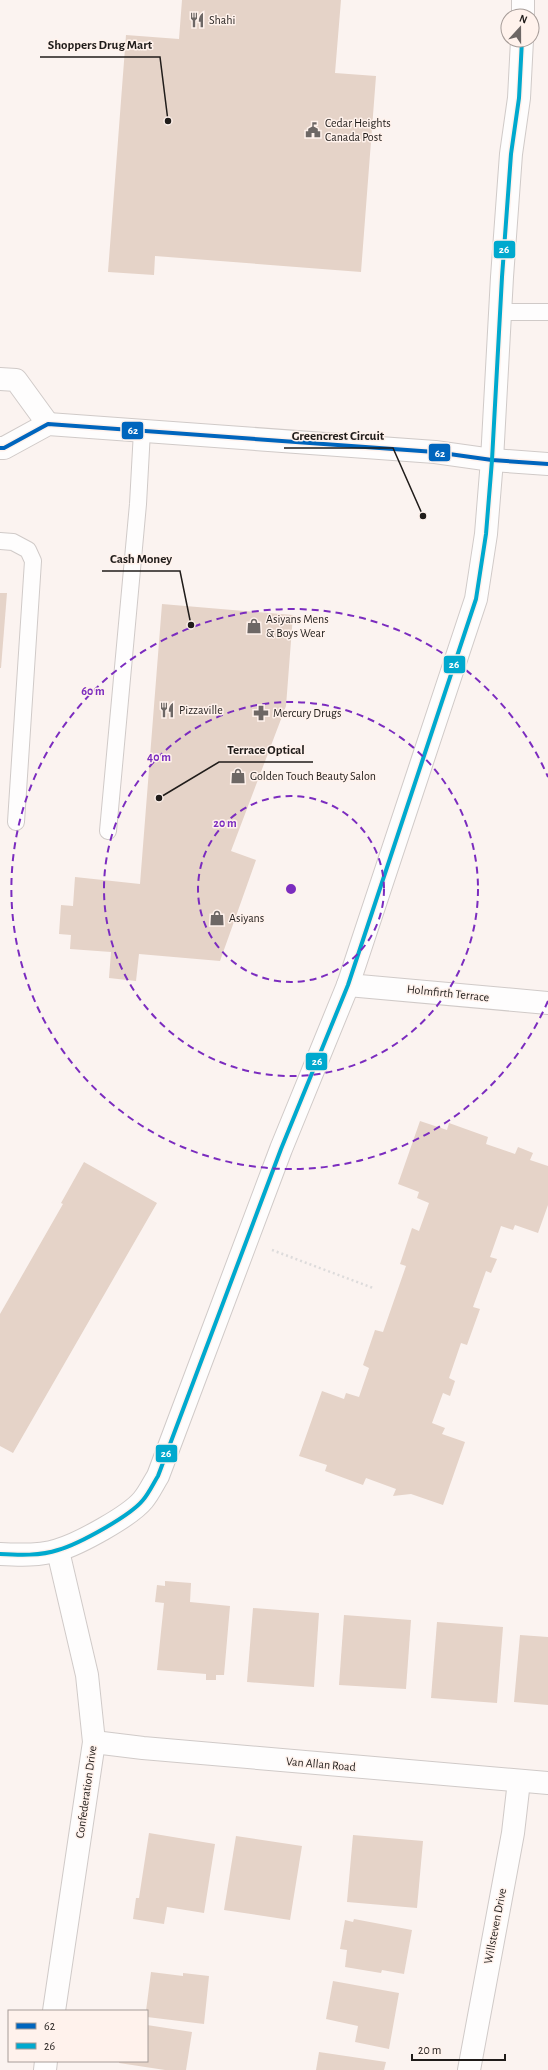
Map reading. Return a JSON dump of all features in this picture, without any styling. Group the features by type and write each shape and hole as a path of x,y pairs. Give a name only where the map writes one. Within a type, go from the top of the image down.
{"street":[{"path":"0,1554 21,1555 58,1551 84,1539 122,1516 143,1501 154,1482 168,1450 281,1149 348,985 476,599 486,534 511,154 519,98 522,48"},
{"path":"0,379 16,380 48,424"},
{"path":"0,448 4,448 48,424 435,452 492,460 548,464"},
{"name":"Holmfirth Terrace","path":"348,985 548,1003"},
{"name":"Confederation Drive","path":"54,2010 94,1742 87,1674 58,1551"},
{"name":"Van Allan Road","path":"94,1742 143,1748 548,1783"},
{"name":"Willsteven Drive","path":"469,2070 513,1833 519,1781"}],"lane":[{"path":"500,312 548,312"},
{"path":"108,831 138,504 142,431"},
{"path":"0,541 13,542 28,550 33,561 16,822"}],"path":[{"path":"247,1241 373,1288"}],"building":[{"path":"182,0 341,0 335,73 376,76 361,272 155,256 154,275 108,272 126,35 179,39"},
{"path":"0,593 7,593 1,668 0,668"},
{"path":"162,604 293,615 286,706 231,851 256,860 220,961 139,954 136,981 109,978 111,952 70,949 71,935 59,934 61,905 73,906 75,877 140,884"},
{"path":"420,1121 447,1130 449,1123 488,1137 486,1144 515,1154 518,1147 533,1153 530,1160 548,1166 548,1205 538,1233 515,1225 513,1230 501,1226 490,1257 497,1259 491,1273 486,1271 473,1307 480,1309 467,1345 461,1343 449,1378 455,1381 450,1396 443,1393 432,1423 445,1428 442,1434 465,1442 443,1505 411,1494 393,1496 396,1489 366,1478 363,1485 325,1471 327,1465 299,1456 322,1391 344,1399 346,1393 359,1397 369,1368 363,1365 375,1330 383,1332 406,1266 400,1264 412,1228 419,1231 429,1203 417,1198 419,1192 398,1184"},
{"path":"84,1162 157,1203 13,1453 0,1446 0,1314 63,1204 61,1203"},
{"path":"165,1581 191,1583 190,1602 230,1606 224,1675 216,1675 216,1680 206,1680 206,1674 157,1670 164,1603 155,1602 157,1585 165,1586"},
{"path":"253,1608 319,1613 314,1687 247,1682"},
{"path":"344,1615 411,1620 406,1689 339,1685"},
{"path":"437,1622 503,1627 497,1703 431,1698"},
{"path":"520,1635 548,1637 548,1705 514,1702"},
{"path":"149,1833 215,1844 204,1913 167,1907 164,1924 133,1919 136,1898 139,1898"},
{"path":"353,1835 423,1841 417,1908 347,1902"},
{"path":"236,1836 302,1846 290,1920 224,1910"},
{"path":"354,1919 412,1930 404,1974 382,1970 381,1973 345,1967 347,1950 340,1949 345,1920 353,1922"},
{"path":"151,1972 183,1976 183,1973 209,1976 204,2024 148,2017 148,2010 146,2010"},
{"path":"333,1981 399,1993 389,2049 355,2042 358,2026 326,2019"},
{"path":"148,2025 192,2032 186,2070 165,2070 119,2063 148,2062"},
{"path":"319,2052 386,2062 384,2070 316,2070"}],"transit line":[{"name":"26","path":"0,1554 37,1554 51,1552 67,1547 104,1529 127,1514 143,1500 149,1491 158,1476 281,1149 348,985 476,599 486,534 511,154 519,98 522,48"},
{"name":"62","path":"0,448 4,448 48,424 435,452 492,460 548,464"}],"place":[{"name":"Shahi","path":"197,20"},
{"name":"Shoppers Drug Mart","path":"168,121"},
{"name":"Cedar Heights Canada Post","path":"313,130"},
{"name":"Greencrest Circuit","path":"423,516"},
{"name":"Cash Money","path":"191,625"},
{"name":"Asiyans Mens & Boys Wear","path":"254,626"},
{"name":"Pizzaville","path":"167,710"},
{"name":"Mercury Drugs","path":"261,713"},
{"name":"Golden Touch Beauty Salon","path":"238,776"},
{"name":"Terrace Optical","path":"159,798"},
{"name":"Asiyans","path":"217,918"}]}
